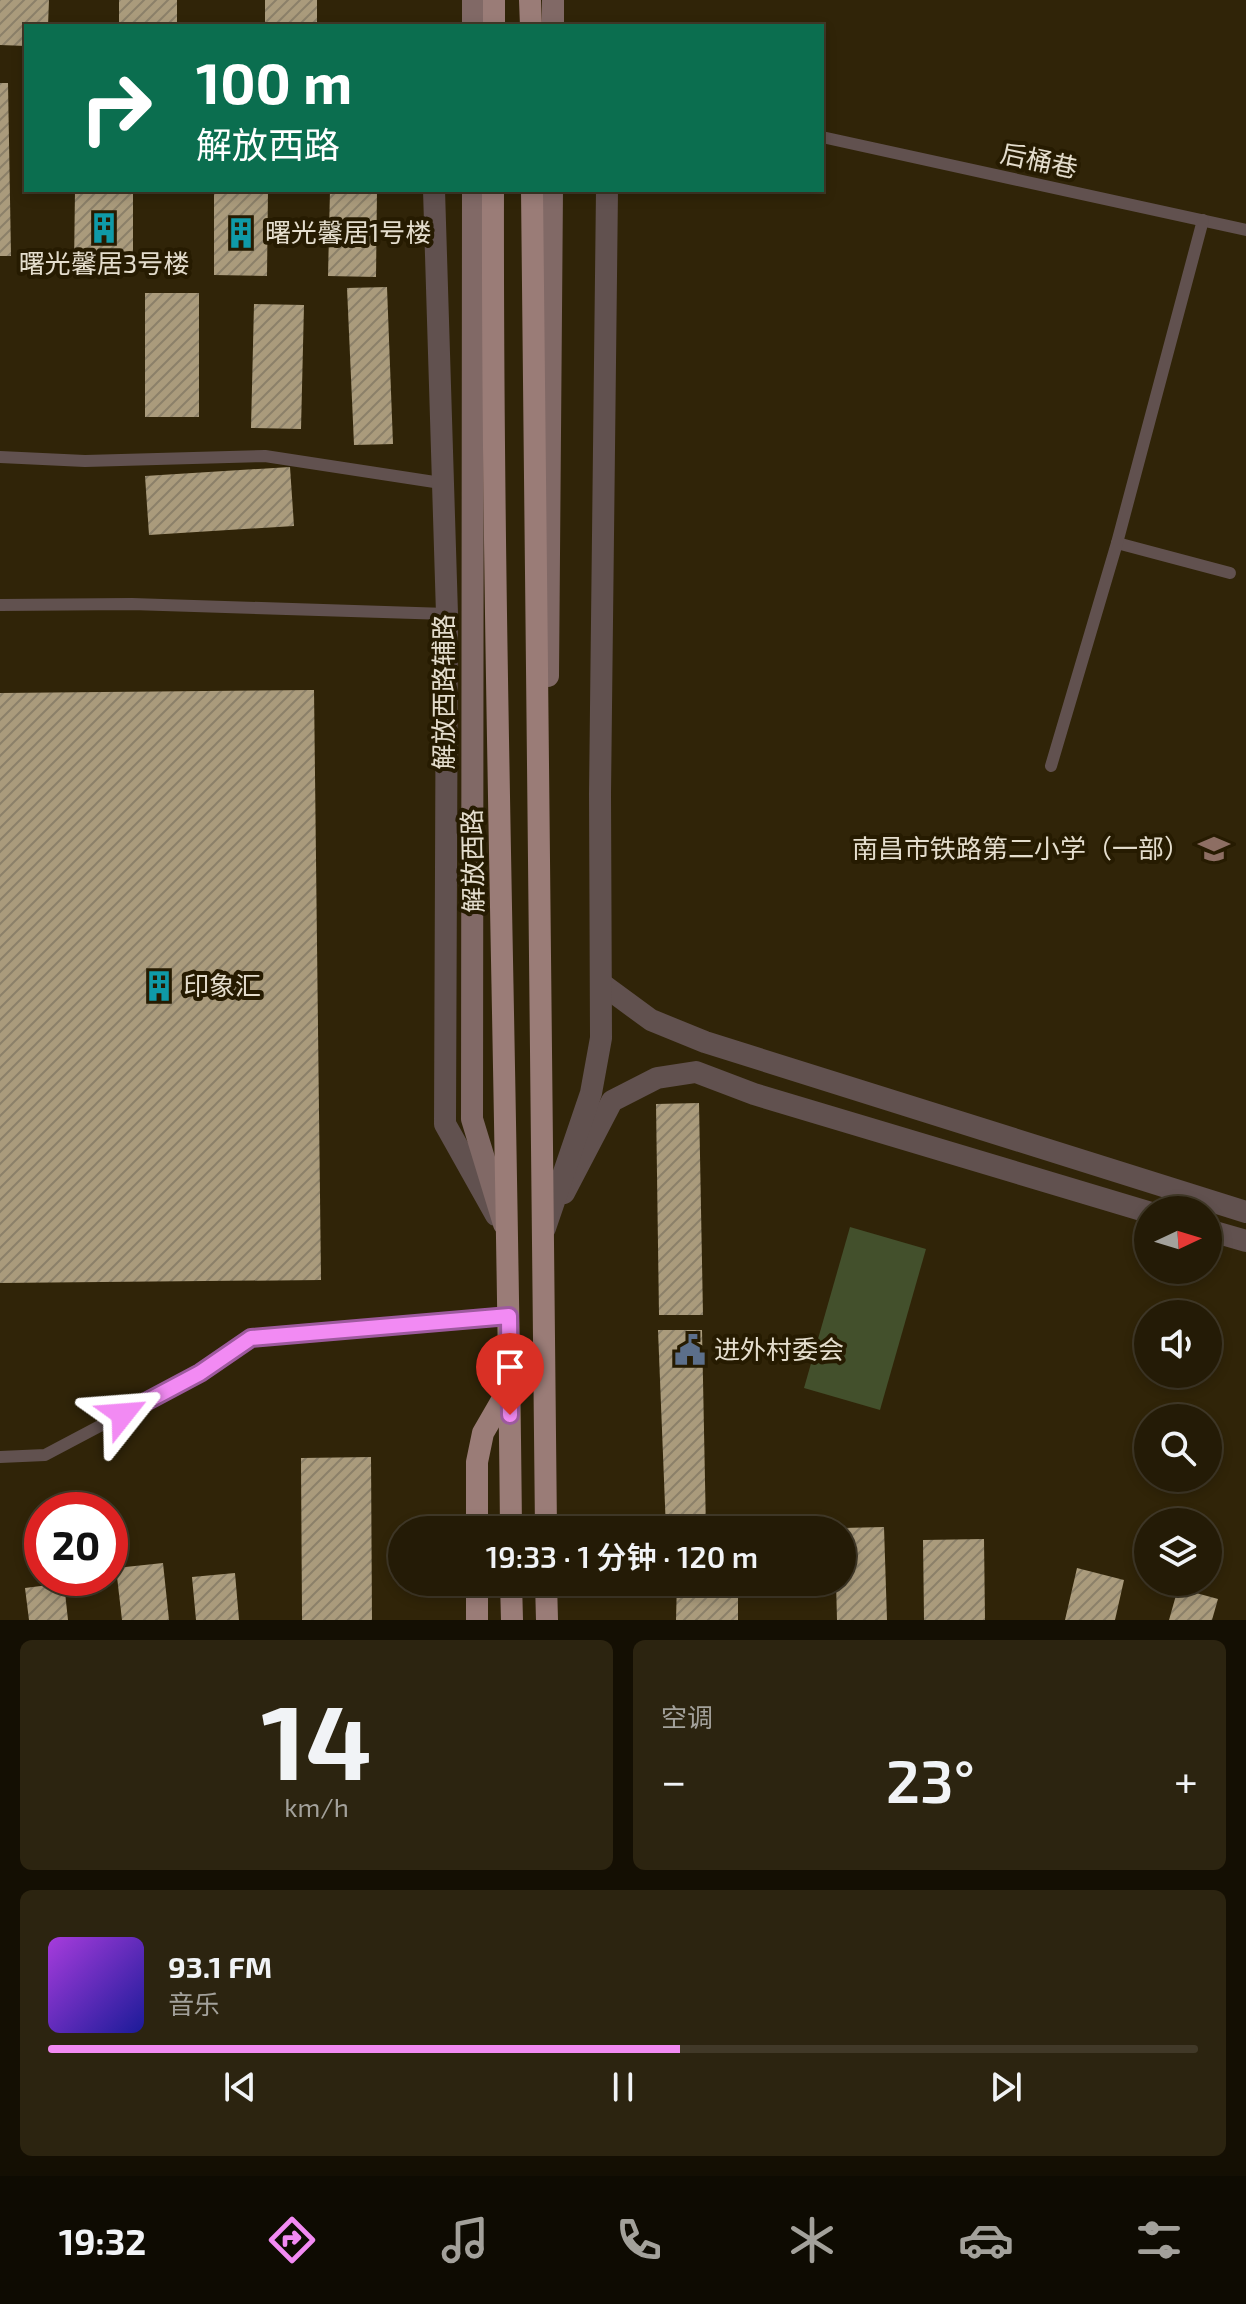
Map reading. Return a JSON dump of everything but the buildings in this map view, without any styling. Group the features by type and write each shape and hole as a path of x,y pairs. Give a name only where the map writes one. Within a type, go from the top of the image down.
{"main road":[{"path":"473,0 473,24"},
{"path":"494,0 494,24"},
{"path":"530,0 531,24"},
{"path":"553,0 553,24"},
{"name":"解放西路辅路","path":"473,192 472,1119 508,1237"},
{"name":"解放西路","path":"493,192 493,458 511,1516"},
{"path":"532,192 546,1516"},
{"path":"543,1233 552,192"},
{"path":"477,1516 477,1462 483,1433 510,1387"},
{"path":"477,1596 477,1620"},
{"path":"511,1596 512,1620"},
{"path":"546,1596 547,1620"}],"street":[{"path":"434,192 447,614 445,1124 508,1237"},
{"path":"543,1233 591,1093 601,1038 600,794 607,192"},
{"path":"602,984 651,1020 705,1042 1246,1212"},
{"path":"543,1233 612,1101 657,1078 696,1072 754,1094 1134,1208"},
{"path":"1222,1234 1246,1241"}],"lane":[{"name":"后桶巷","path":"824,137 1246,230"},
{"path":"1051,766 1117,543 1203,220"},
{"path":"0,457 85,461 265,456 441,483"},
{"path":"1117,543 1230,573"},
{"path":"0,605 132,604 447,614"},
{"path":"0,1457 45,1455 200,1373 251,1338 509,1316"}],"green space":[{"path":"850,1227 926,1249 880,1410 804,1388"}],"place":[{"name":"曙光馨居3号楼","path":"104,228"},
{"name":"曙光馨居1号楼","path":"241,233"},
{"name":"南昌市铁路第二小学（一部）","path":"1214,849"},
{"name":"印象汇","path":"159,986"},
{"name":"进外村委会","path":"690,1350"}],"route":[{"path":"123,1414 200,1373 251,1338 509,1316 510,1415"}]}
